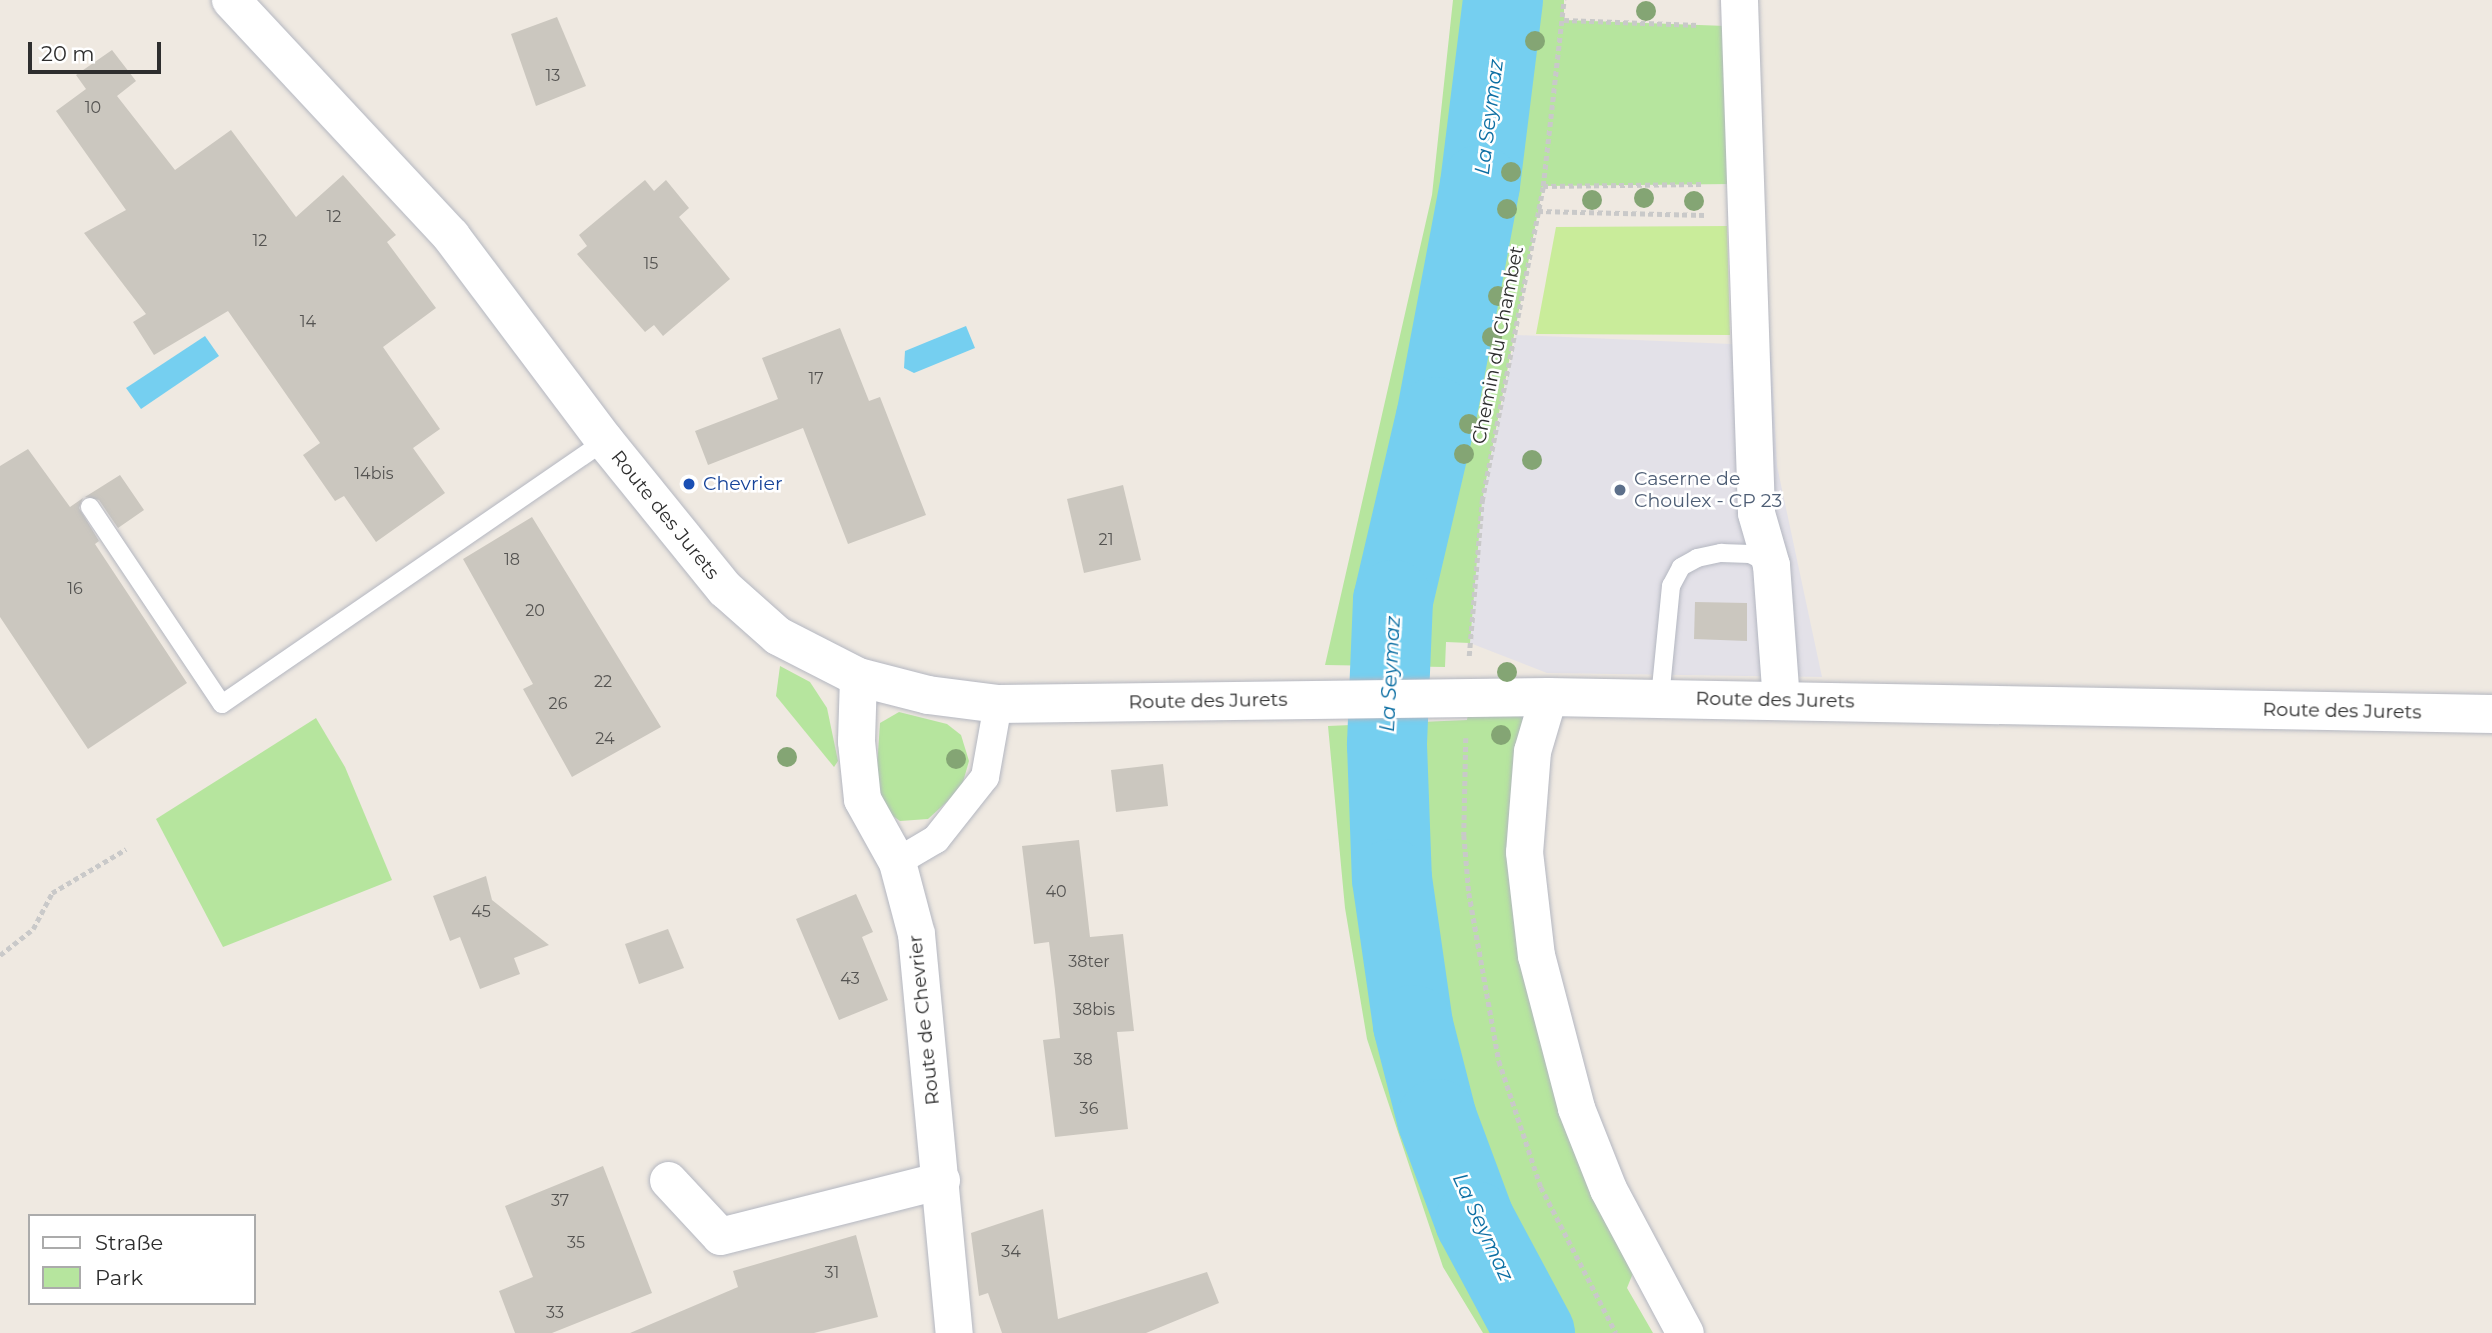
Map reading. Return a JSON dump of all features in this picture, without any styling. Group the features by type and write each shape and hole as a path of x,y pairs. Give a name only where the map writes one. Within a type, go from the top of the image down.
{"street":[{"name":"Route des Jurets","path":"231,0 451,236 605,441 702,563 745,609 813,657 858,677 928,695 998,704 1548,697 2492,714"},
{"path":"1740,13 1756,513 1771,565 1781,700"},
{"name":"Route de Chevrier","path":"858,677 856,741 862,799 897,862 916,934 954,1333"},
{"path":"1548,697 1532,751 1524,852 1535,955 1576,1108 1608,1189 1685,1333"},
{"path":"897,862 936,839 985,777 998,704"},
{"path":"668,1180 720,1236 941,1180"}],"lane":[{"path":"90,507 222,704 605,441"},
{"path":"1660,698 1671,586 1681,567 1697,558 1721,553 1750,554 1771,565"}],"path":[{"name":"Chemin du Chambet","path":"1464,697 1482,501 1543,186 1564,20 1564,0"},
{"path":"1564,20 1740,13"},
{"path":"1543,186 1746,200"},
{"path":"1538,211 1746,200"},
{"path":"0,955 33,929 52,893 126,849"}],"shaded area":[{"path":"1516,335 1731,344 1771,352 1777,466 1822,677 1547,673 1470,643 1482,501"}],"green space":[{"path":"1453,0 1564,0 1564,20 1726,26 1731,184 1543,186 1482,501 1470,643 1446,642 1445,667 1325,665 1432,195"},
{"path":"1727,226 1730,335 1536,334 1556,227"},
{"path":"780,666 810,682 827,708 838,761 834,767 776,696"},
{"path":"1470,697 1548,697 1536,955 1641,1253 1627,1288 1653,1333 1483,1333 1443,1267 1367,1039 1345,908 1328,726 1467,720"},
{"path":"899,712 947,724 961,735 969,761 961,789 928,819 900,821 886,811 876,782 880,723"},
{"path":"316,718 345,767 392,880 223,947 156,819"}],"water":[{"path":"966,326 975,348 914,373 904,368 905,351"},
{"path":"205,336 219,356 141,409 126,388"}],"building":[{"path":"557,17 586,86 536,106 511,34"},
{"path":"112,50 136,81 117,96 175,170 231,130 296,217 343,175 396,235 387,242 436,308 383,347 440,429 413,448 445,493 376,542 344,496 335,501 303,455 320,443 228,311 154,355 133,322 146,314 84,233 126,210 56,111 86,89 76,75"},
{"path":"645,180 654,191 666,180 689,208 679,217 730,279 663,336 654,325 645,332 577,254 587,246 579,235"},
{"path":"840,328 869,401 880,397 926,515 848,544 803,428 708,465 695,431 778,399 762,358"},
{"path":"28,449 70,507 83,498 79,508 99,541 95,544 187,683 88,749 0,617 0,466"},
{"path":"120,475 144,510 118,528 99,500 85,497"},
{"path":"1123,485 1141,560 1084,573 1067,499"},
{"path":"532,517 661,727 572,777 523,689 533,684 463,559"},
{"path":"1695,602 1747,603 1747,641 1694,639"},
{"path":"1163,764 1168,806 1116,812 1111,770"},
{"path":"1079,840 1090,937 1123,934 1134,1031 1117,1032 1128,1129 1055,1137 1043,1040 1060,1038 1055,990 1049,942 1034,944 1022,846"},
{"path":"486,876 492,900 549,945 514,958 520,974 480,989 460,937 450,941 433,896"},
{"path":"856,894 873,932 862,937 888,1000 839,1020 796,919"},
{"path":"668,929 684,968 639,984 625,944"},
{"path":"603,1166 652,1293 552,1333 515,1333 499,1291 533,1277 505,1206"},
{"path":"1043,1209 1058,1319 1207,1272 1219,1303 1146,1333 1002,1333 988,1293 979,1296 971,1233"},
{"path":"856,1235 878,1317 814,1333 630,1333 738,1287 733,1271"}],"waterway":[{"name":"La Seymaz","path":"1503,0 1480,185 1436,417 1393,600 1387,745 1392,879 1413,1025 1437,1119 1475,1221 1535,1333"}],"place":[{"name":"Chevrier","path":"689,484"},
{"name":"Caserne de Choulex - CP 23","path":"1620,490"}]}
